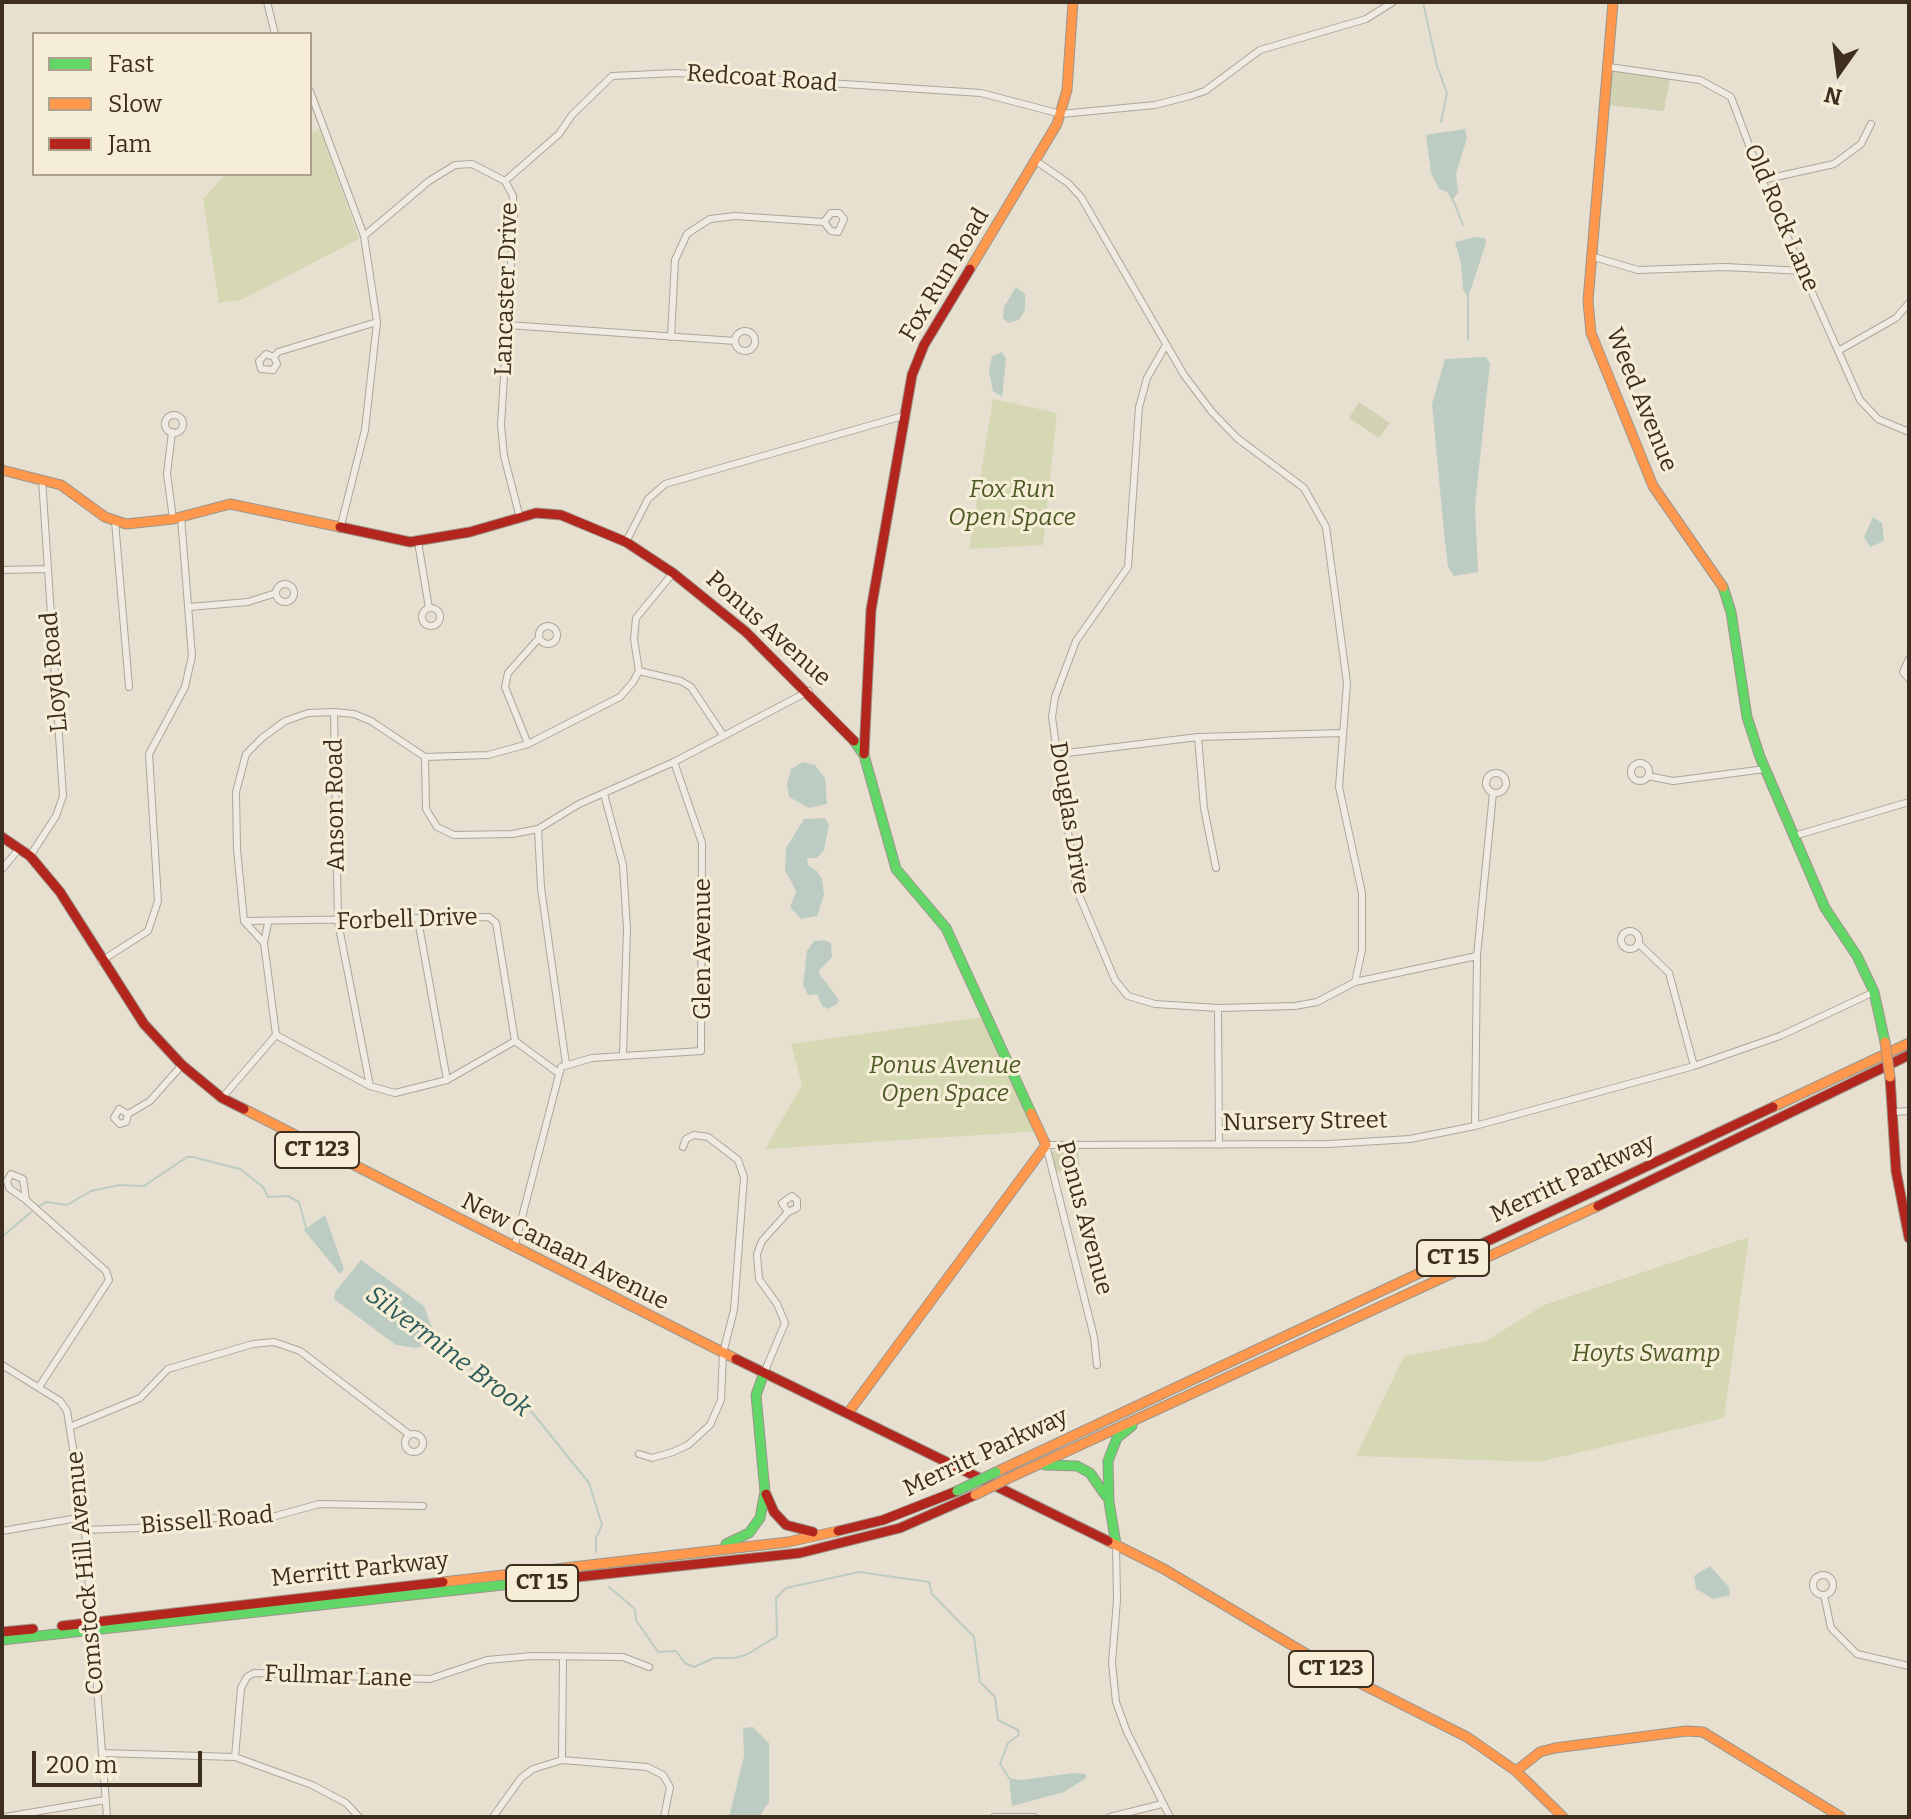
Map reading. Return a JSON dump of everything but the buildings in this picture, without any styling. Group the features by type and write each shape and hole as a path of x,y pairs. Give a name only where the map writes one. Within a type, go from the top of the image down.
{"main road":[{"name":"Fox Run Road","path":"864,755 871,610 912,375 924,345 1036,161 1061,114 1068,82 1073,2"},
{"name":"Weed Avenue","path":"1613,2 1588,310 1591,333 1653,486 1721,581 1731,612 1747,717 1765,769 1830,917 1857,956 1874,992 1895,1112 1896,1171 1909,1238"},
{"path":"2,470 61,485 115,521"},
{"name":"Ponus Avenue","path":"115,521 141,524 230,504 340,529 418,542 553,513 626,542 673,573 746,632 809,691 844,727 864,755 896,869 946,928 1046,1145"},
{"path":"844,727 866,723"},
{"name":"New Canaan Avenue","path":"2,837 30,856 60,892 132,1009 182,1065 222,1098 723,1353 1116,1544 1321,1663 1444,1724 1516,1771"},
{"name":"Merritt Parkway","path":"2,1632 788,1542 901,1514 957,1491 1909,1043"},
{"name":"Merritt Parkway","path":"2,1640 800,1553 900,1528 1465,1270 1909,1055"},
{"path":"848,1413 1046,1145"},
{"path":"695,1553 740,1540 760,1518 765,1492 756,1395 764,1373"},
{"path":"1116,1544 1109,1502 1108,1461 1117,1438 1160,1409"},
{"path":"1029,1468 1064,1463 1077,1466 1090,1473 1109,1502"},
{"path":"765,1492 778,1518 794,1530 842,1531"},
{"path":"1516,1771 1540,1752 1555,1748 1686,1731 1703,1732 1841,1817"},
{"name":"CT 123","path":"1516,1771 1563,1817"}],"street":[{"path":"267,2 274,32"},
{"path":"1061,114 1155,105 1205,91 1260,50 1366,19 1393,2"},
{"name":"Old Rock Lane","path":"1609,67 1700,80 1723,90 1737,110 1762,180 1860,400 1871,414 1909,432"},
{"name":"Redcoat Road","path":"505,181 559,134 572,115 612,76 634,72 981,93 1061,114"},
{"path":"312,96 364,236 377,322 365,430 340,529"},
{"path":"1762,180 1834,164 1861,144 1871,124"},
{"path":"1036,161 1068,183 1081,197 1166,345 1212,412 1237,438 1304,488 1319,509 1326,527 1346,663 1339,787 1362,893 1362,950 1355,982"},
{"name":"Lancaster Drive","path":"364,236 429,181 455,165 472,164 505,181 513,196 514,214 501,425 504,456 520,518"},
{"path":"671,337 675,260 687,234 710,219 735,216 824,222"},
{"path":"1594,257 1638,270 1725,267 1804,271"},
{"path":"1838,351 1896,318 1909,303"},
{"path":"274,357 278,352 377,322"},
{"path":"508,325 735,341"},
{"name":"Douglas Drive","path":"1166,345 1147,378 1139,407 1128,567 1076,641 1063,672 1052,717 1076,888 1115,980 1128,996 1140,1001 1218,1008 1317,1002 1355,982 1477,956"},
{"path":"626,542 648,499 665,484 903,416"},
{"path":"101,961 138,940 155,920 158,901 149,754 185,687 190,671 189,607 177,518 167,474 172,432"},
{"name":"Lloyd Road","path":"30,856 56,816 63,796 42,479"},
{"path":"115,521 129,687"},
{"path":"418,542 429,608"},
{"path":"2,570 46,569"},
{"path":"264,943 244,921 235,809 246,754 285,721 308,713 334,712 354,714 371,721 425,757 488,755 528,744 620,697 639,671 634,639 636,618 673,573"},
{"path":"189,607 248,602 276,593"},
{"path":"528,744 505,687 508,673 539,638"},
{"path":"1909,659 1903,670 1909,679"},
{"path":"639,671 681,681 691,687 723,735"},
{"path":"425,757 426,809 444,832 475,835 538,829 809,691"},
{"name":"Anson Road","path":"334,712 338,922 370,1086"},
{"path":"1059,754 1198,737 1341,733"},
{"path":"1198,737 1204,808 1216,868"},
{"name":"Glen Avenue","path":"566,1064 623,1055 701,1051 702,843 674,762"},
{"path":"1648,776 1673,781 1765,769"},
{"path":"1475,1126 1477,956 1493,793"},
{"path":"604,794 623,865 627,929 623,1055"},
{"path":"1794,836 1909,802"},
{"path":"514,1248 557,1072 566,1064 541,888 538,829"},
{"path":"2,869 19,849"},
{"name":"Forbell Drive","path":"244,921 338,922 489,917 496,923 515,1041"},
{"path":"418,920 447,1080"},
{"path":"222,1098 276,1035 264,943 268,923"},
{"path":"1638,943 1669,973 1694,1066"},
{"name":"Nursery Street","path":"1046,1145 1389,1142 1475,1126 1694,1066 1780,1036 1874,992"},
{"path":"1218,1008 1219,1145"},
{"path":"276,1035 370,1086 395,1093 447,1080 515,1041 557,1072"},
{"path":"128,1114 150,1101 182,1065"},
{"path":"1895,1112 1909,1111"},
{"path":"639,1454 652,1458 673,1452 688,1445 710,1425 721,1400 723,1353 734,1310 744,1177 738,1160 708,1137 694,1135 686,1139 683,1147"},
{"name":"Ponus Avenue","path":"1046,1145 1094,1337 1097,1365"},
{"path":"26,1200 106,1271 109,1280 39,1387"},
{"path":"764,1373 785,1323 777,1304 759,1279 757,1254 762,1241 788,1212"},
{"path":"72,1426 140,1398 168,1369 253,1344 274,1342 300,1351 410,1435"},
{"name":"Comstock Hill Avenue","path":"2,1365 60,1401 72,1426 84,1517 107,1817"},
{"name":"Bissell Road","path":"85,1530 137,1528 201,1518 265,1519 319,1504 423,1506"},
{"path":"2,1531 84,1517"},
{"path":"1116,1544 1118,1572 1113,1685 1127,1732 1170,1817"},
{"path":"1824,1595 1831,1628 1857,1654 1909,1666"},
{"path":"562,1760 563,1657"},
{"name":"Fullmar Lane","path":"235,1757 241,1688 254,1673 430,1679 487,1660 563,1657 623,1657 649,1667"},
{"path":"102,1753 235,1757 312,1785 346,1803 359,1817"},
{"path":"493,1817 526,1774 543,1764 562,1760 647,1767 663,1775 670,1787 664,1817"},
{"path":"5,1817 105,1800"},
{"path":"1110,1817 1162,1804"},
{"path":"55,1808 56,1817"},
{"path":"994,1817 1034,1817"}],"green space":[{"path":"1609,70 1670,78 1664,111 1606,105"},
{"path":"320,129 359,239 241,300 219,303 203,199 224,176 312,176 312,133"},
{"name":"Fox Run Open Space","path":"993,399 1057,413 1043,545 969,549"},
{"path":"1359,402 1390,423 1379,438 1349,418"},
{"name":"Ponus Avenue Open Space","path":"982,1017 1014,1089 1041,1131 765,1149 802,1085 791,1044"},
{"path":"1078,1148 1080,1169 1055,1172 1050,1152"},
{"name":"Hoyts Swamp","path":"1749,1237 1724,1418 1539,1462 1356,1456 1404,1356 1486,1341 1544,1305"}],"shaded area":[{"path":"1465,129 1467,138 1456,174 1458,193 1452,200 1447,192 1439,189 1431,173 1426,135"},
{"path":"1485,238 1486,243 1468,298 1463,289 1455,242"},
{"path":"1016,287 1025,294 1025,310 1019,320 1008,323 1003,318 1004,307"},
{"path":"1002,352 1006,359 1002,397 993,391 989,371 992,356"},
{"path":"1486,357 1490,363 1475,506 1478,572 1454,576 1448,567 1432,404 1445,359"},
{"path":"1873,517 1882,523 1884,541 1870,547 1864,537"},
{"path":"803,762 815,765 825,778 827,804 809,808 789,797 787,784 791,769"},
{"path":"825,818 829,825 824,850 817,858 807,858 808,865 822,879 824,895 817,916 801,919 790,907 796,891 785,870 786,848 804,819"},
{"path":"814,941 831,943 832,957 818,972 839,1000 828,1009 822,1006 817,994 808,995 803,985 807,951"},
{"path":"325,1215 344,1269 340,1274 304,1230"},
{"path":"361,1260 424,1306 432,1328 426,1346 396,1345 334,1299 335,1292"},
{"path":"1710,1566 1729,1587 1730,1595 1714,1599 1696,1589 1694,1576"},
{"path":"753,1727 769,1743 769,1802 759,1817 729,1817 744,1756 743,1728"},
{"path":"1086,1774 1086,1778 1064,1792 1012,1806 1009,1778 1021,1780"}],"waterway":[{"path":"1423,2 1437,66 1447,93 1441,122"},
{"path":"1453,200 1463,225"},
{"path":"1468,298 1468,340"},
{"name":"Silvermine Brook","path":"39,1206 47,1202 67,1205 91,1191 120,1185 144,1186 187,1157 193,1157 240,1169 263,1187 268,1197 288,1196 299,1202 306,1228"},
{"name":"Silvermine Brook","path":"2,1237 31,1212"},
{"name":"Silvermine Brook","path":"428,1340 444,1347 496,1388 527,1406 589,1483 602,1525 596,1538 596,1552"},
{"name":"Silvermine Brook","path":"609,1587 635,1609 636,1620 658,1652 676,1651 685,1663 694,1667 714,1658 735,1658 748,1654 777,1636 776,1598 786,1588 859,1572 929,1582 932,1594 974,1637 980,1682 995,1697 998,1720 1018,1730 1019,1735 1008,1743 1000,1764 1009,1778"}],"traffic: fast":[{"path":"1723,587 1731,612 1747,717 1760,757 1825,908 1857,956 1874,992 1885,1042"},
{"path":"854,741 864,755 896,869 946,928 1031,1113"},
{"path":"726,1544 749,1533 760,1518 765,1492 756,1395 764,1373"},
{"path":"1116,1544 1109,1502 1108,1461 1117,1438 1132,1426"},
{"path":"1045,1465 1077,1466 1090,1473 1106,1496"},
{"path":"957,1491 996,1472"},
{"path":"2,1640 530,1582"}],"traffic: slow":[{"path":"970,269 1057,124 1067,90 1073,2"},
{"path":"1613,2 1588,301 1591,333 1653,486 1723,587"},
{"path":"2,470 61,485 105,517 126,524 173,519 230,504 340,527"},
{"path":"1885,1042 1890,1077"},
{"path":"1773,1107 1909,1043"},
{"path":"244,1109 736,1359"},
{"path":"848,1413 1046,1145 1031,1113"},
{"path":"1007,1479 1598,1206"},
{"path":"996,1472 1475,1247"},
{"path":"975,1495 1007,1479"},
{"path":"443,1582 788,1542 838,1531"},
{"path":"1108,1541 1164,1569 1330,1668 1467,1737 1516,1771 1563,1817"},
{"path":"1516,1771 1540,1752 1555,1748 1686,1731 1703,1732 1841,1817"}],"traffic: jam":[{"path":"864,754 871,610 912,375 924,345 970,269"},
{"path":"340,527 410,542 470,532 536,513 561,515 626,542 673,573 746,632 854,741"},
{"path":"2,837 30,856 60,892 144,1024 182,1065 222,1098 244,1109"},
{"path":"1598,1206 1909,1055"},
{"path":"1890,1077 1896,1171 1909,1238"},
{"path":"1475,1247 1773,1107"},
{"path":"736,1359 1108,1541"},
{"path":"838,1531 883,1520 957,1491"},
{"path":"766,1494 774,1512 786,1525 813,1532"},
{"path":"530,1582 800,1553 900,1528 975,1495"},
{"path":"62,1626 443,1582"},
{"path":"2,1632 33,1629"}]}
